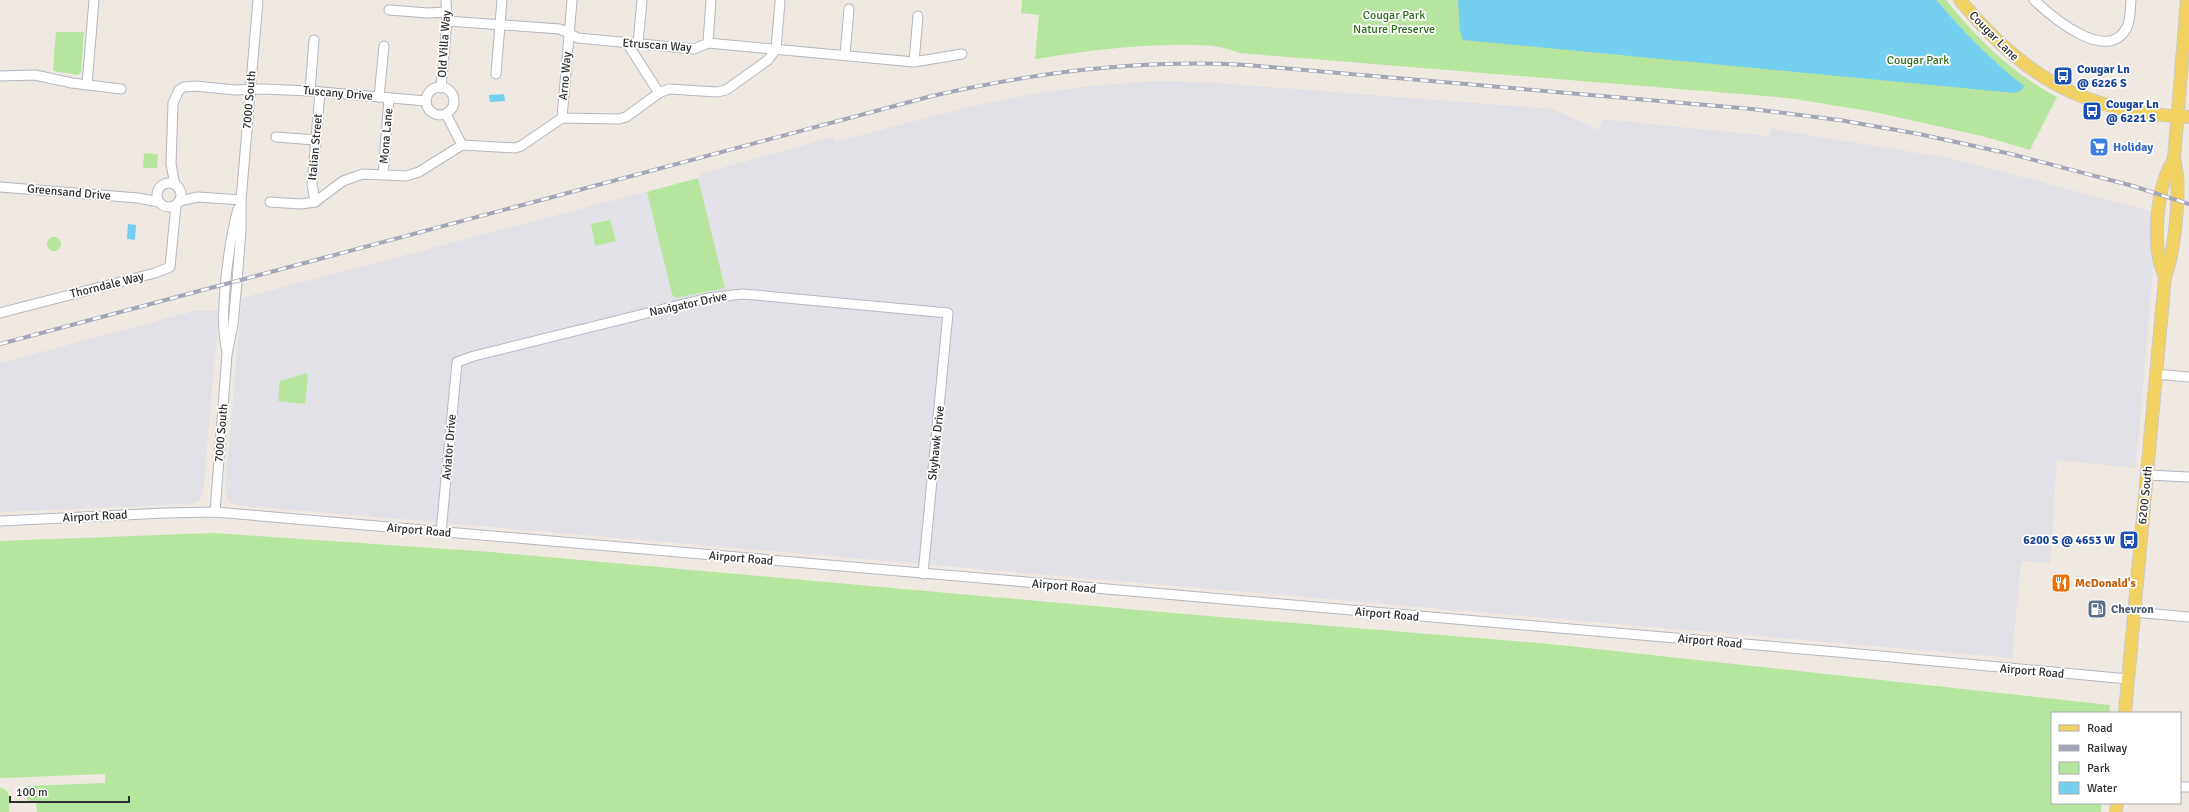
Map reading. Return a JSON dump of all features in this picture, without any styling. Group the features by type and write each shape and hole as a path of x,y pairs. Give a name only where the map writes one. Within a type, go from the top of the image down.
{"main road":[{"name":"Cougar Lane","path":"1960,0 1983,28 2008,52 2034,72 2059,86 2113,107 2184,117"},
{"name":"6200 South","path":"2124,712 2165,277 2172,253 2178,178 2174,159 2184,117 2187,0"}],"street":[{"path":"87,85 94,0"},
{"name":"7000 South","path":"215,512 227,354 233,325 237,288 241,230 241,200 258,0"},
{"name":"Old Villa Way","path":"441,88 447,16 446,0"},
{"path":"496,74 502,0"},
{"name":"Arno Way","path":"562,118 572,0"},
{"path":"638,44 642,0"},
{"path":"708,43 711,0"},
{"path":"2034,0 2067,26 2094,40 2108,41 2120,35 2129,21 2131,0"},
{"path":"270,202 301,204 314,202 354,176 363,174 406,176 419,172 462,145 516,148 562,118 618,119 626,117 659,93 669,88 723,92 768,60 776,49 780,2"},
{"path":"845,55 849,9"},
{"name":"Etruscan Way","path":"389,10 428,13 500,24 560,29 578,38 694,49 708,43 914,62 962,54"},
{"path":"914,62 918,16"},
{"path":"310,91 314,40"},
{"path":"627,43 659,93"},
{"name":"Mona Lane","path":"379,97 384,46"},
{"path":"0,76 35,75 87,85 121,89"},
{"path":"178,186 171,164 173,103 179,90 190,86 250,89"},
{"name":"Old Villa Way","path":"426,101 432,90 441,88 448,91 453,98 452,107 446,114"},
{"name":"Tuscany Drive","path":"250,89 310,91 426,101"},
{"name":"Italian Street","path":"314,202 312,184 320,92"},
{"name":"Mona Lane","path":"383,174 389,98"},
{"path":"426,101 428,108 434,114 446,114 462,145"},
{"path":"276,137 315,140"},
{"path":"171,164 160,187 163,204 174,222"},
{"path":"160,187 169,183 178,186 198,197"},
{"name":"Thorndale Way","path":"0,313 155,273 170,267 178,186"},
{"name":"Greensand Drive","path":"138,198 160,187"},
{"name":"Greensand Drive","path":"0,188 138,198 163,204"},
{"path":"163,204 177,203 198,197 241,200"},
{"name":"Navigator Drive","path":"457,362 474,356 669,307 708,298 742,294 948,313"},
{"name":"Skyhawk Drive","path":"923,574 948,313"},
{"name":"Aviator Drive","path":"441,532 457,362"},
{"path":"2156,374 2189,377"},
{"path":"2147,474 2189,477"},
{"name":"Airport Road","path":"0,520 215,512 1838,652 2128,679"},
{"path":"2134,612 2189,617"}],"shaded area":[{"path":"1157,81 1218,83 1552,109 1599,130 1602,119 1769,136 1771,127 1778,130 1949,158 2155,212 2154,258 2136,468 2057,460 2050,563 2021,561 2012,658 236,505 227,500 225,489 242,298 698,178 703,173 834,137 834,142 973,106 1028,95 1089,86"},
{"path":"198,310 219,311 203,493 199,500 191,504 0,512 0,363"}],"green space":[{"name":"Cougar Park","path":"1022,0 1946,0 1983,42 2025,77 2057,97 2030,150 1986,137 1875,112 1788,98 1239,53 1226,48 1206,45 1129,47 1035,59 1039,15 1021,13"},
{"path":"56,32 84,32 81,72 78,75 53,71"},
{"path":"144,153 158,154 157,168 143,168"},
{"path":"698,178 725,288 675,298 672,294 647,192"},
{"path":"610,220 616,241 595,246 591,224"},
{"path":"51,237 57,237 61,241 61,247 57,251 51,251 47,247 47,241"},
{"path":"306,373 308,376 305,404 278,401 280,381"},
{"path":"213,533 491,552 1184,614 1550,644 2110,705 2109,712 2051,712 2051,804 2101,804 2101,812 37,812 36,802 27,802 27,796 19,796 21,789 27,786 105,783 105,774 0,778 0,541"},
{"path":"0,788 4,789 8,793 9,812 0,812"}],"water":[{"path":"1458,0 1936,0 1978,45 2024,86 2022,90 2015,93 1463,40 1460,31"},
{"path":"504,94 505,101 490,102 489,95"},
{"path":"128,224 136,225 135,240 127,239"}],"railway":[{"path":"0,344 932,96 1010,80 1088,69 1127,66 1166,64 1246,65 1752,109 1839,120 1919,134 2011,154 2133,186 2189,204"}],"place":[{"name":"Cougar Ln @ 6226 S","path":"2063,76"},
{"name":"Cougar Ln @ 6221 S","path":"2092,111"},
{"name":"Holiday","path":"2099,147"},
{"name":"6200 S @ 4653 W","path":"2129,540"},
{"name":"McDonald's","path":"2061,583"},
{"name":"Chevron","path":"2097,609"}],"park label":[{"name":"Cougar Park Nature Preserve","path":"1394,22"}]}
